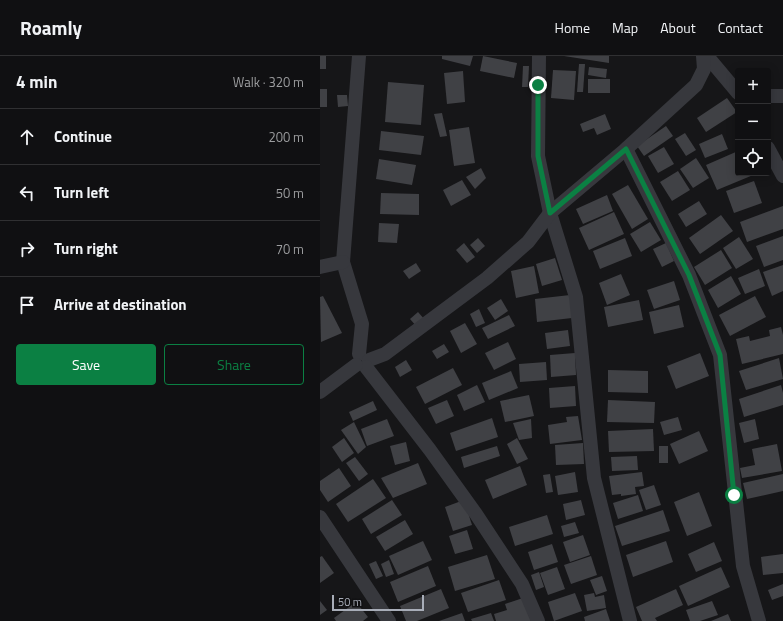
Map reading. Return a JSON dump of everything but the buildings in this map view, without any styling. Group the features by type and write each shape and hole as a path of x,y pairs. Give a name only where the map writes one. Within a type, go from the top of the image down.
{"street":[{"path":"359,56 343,262 362,324 362,362 430,450 476,514 522,584 538,621"},
{"path":"539,56 538,156 550,213 576,297 594,478 630,621"},
{"path":"320,392 362,362 385,354 487,278 528,242 550,213 626,149 696,85 704,69 703,56"},
{"path":"707,56 735,89"},
{"path":"771,96 783,96"},
{"path":"626,149 689,275 720,355 743,566 760,621"},
{"path":"771,154 783,176"},
{"path":"320,267 343,262"},
{"path":"320,517 389,621"}],"route":[{"path":"538,85 538,156 550,213 626,149 689,275 720,355 734,495"}]}
